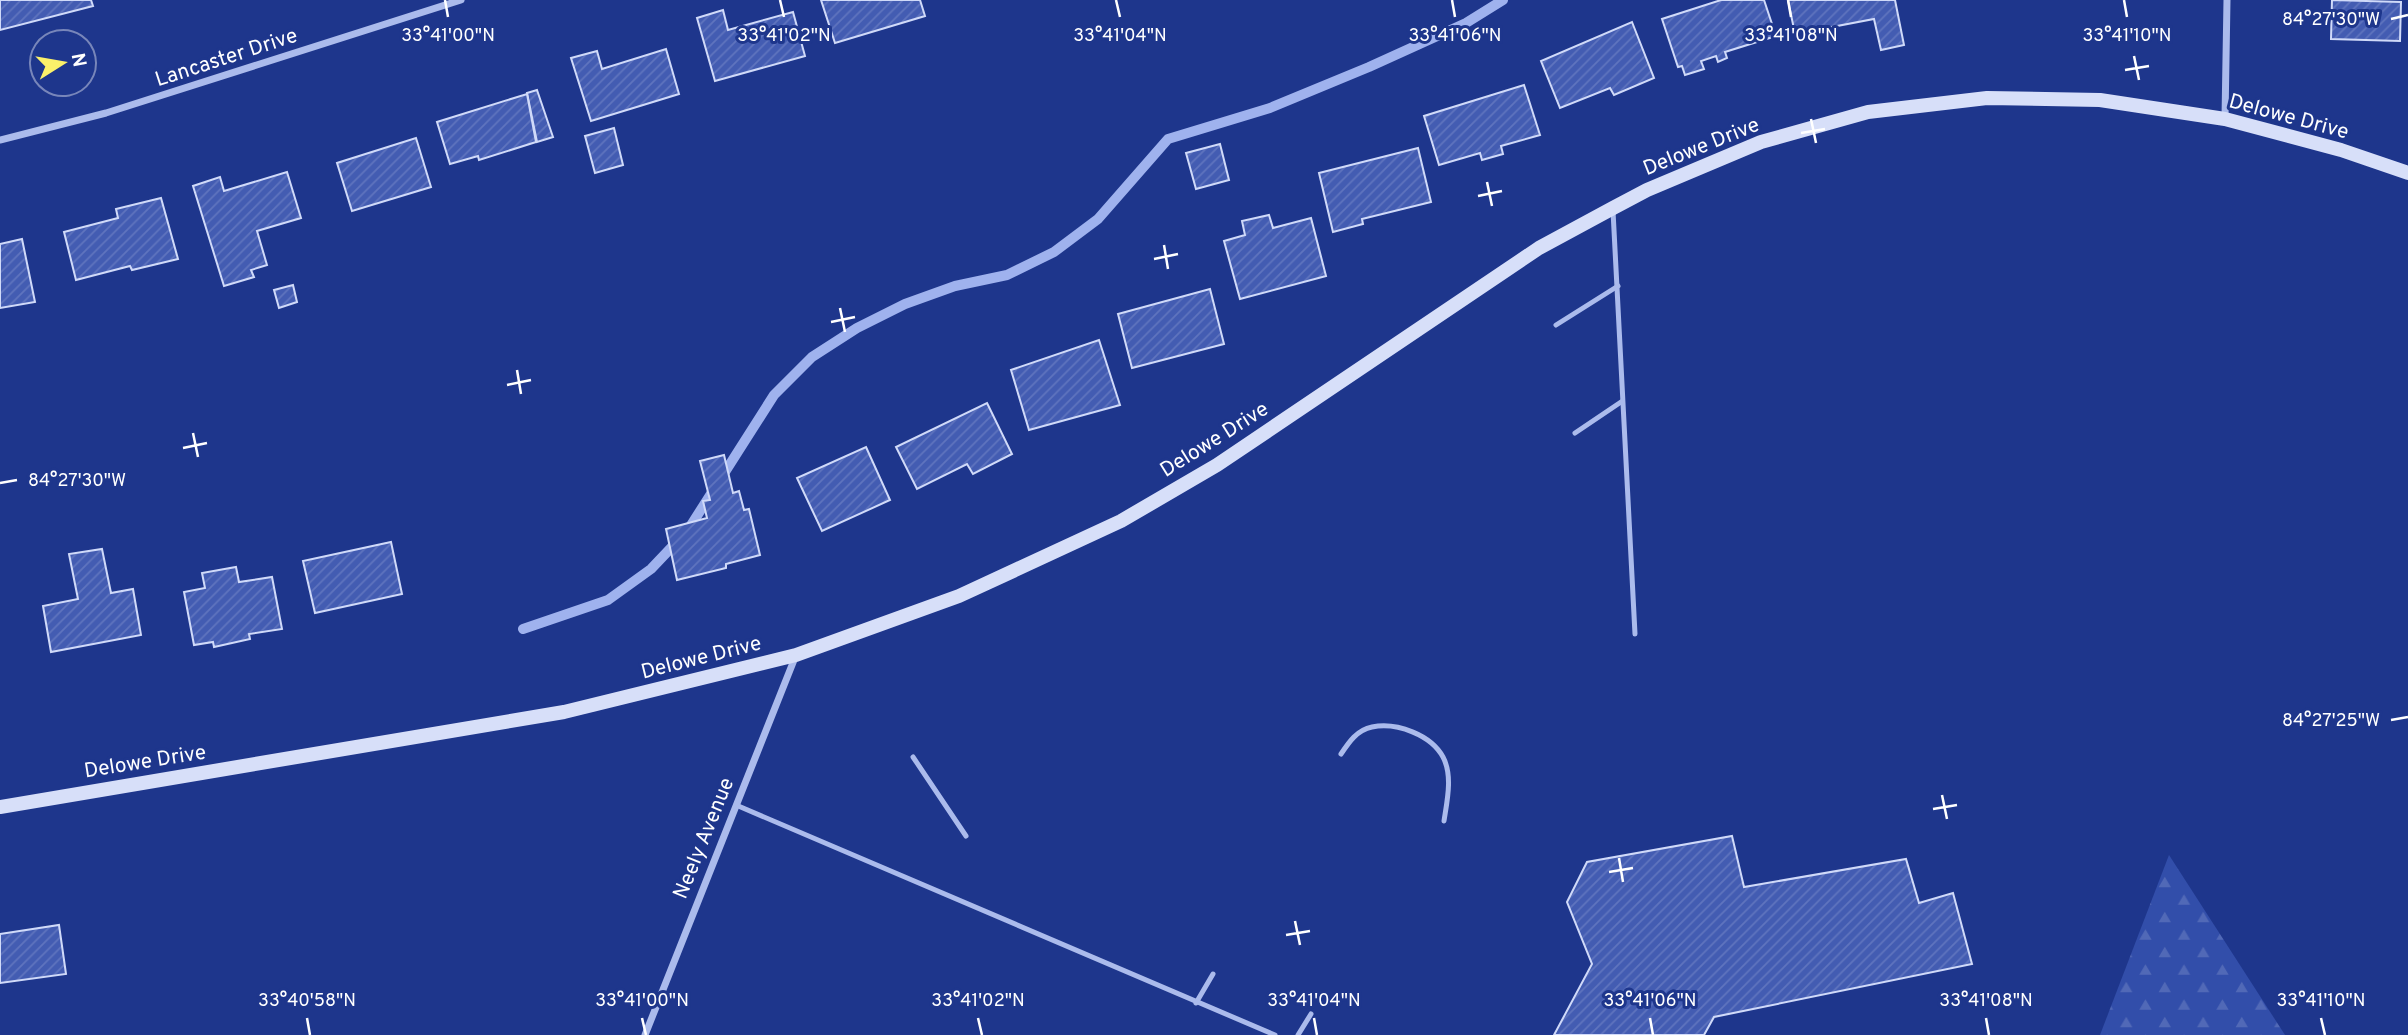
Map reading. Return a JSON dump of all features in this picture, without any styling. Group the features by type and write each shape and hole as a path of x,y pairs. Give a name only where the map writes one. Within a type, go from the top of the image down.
{"street":[{"name":"Lancaster Drive","path":"0,140 106,113 461,0"},
{"path":"2225,119 2227,0"},
{"name":"Delowe Drive","path":"0,807 564,712 796,655 959,596 1121,521 1217,465 1539,248 1613,208 1761,142 1868,112 1987,98 2100,100 2225,119 2341,150 2408,173"},
{"name":"Neely Avenue","path":"645,1035 796,655"}],"lane":[{"path":"1613,208 1635,634"},
{"path":"1556,325 1618,286"},
{"path":"1575,433 1621,402"},
{"path":"1341,754 1352,738 1371,727 1399,727 1421,735 1443,757 1450,790 1444,821"},
{"path":"913,757 966,836"},
{"path":"736,805 1275,1035"},
{"path":"1196,1003 1213,974"},
{"path":"1298,1035 1311,1014"}],"green space":[{"path":"2169,855 2285,1035 2100,1035"}],"building":[{"path":"0,0 91,0 93,6 0,30"},
{"path":"821,0 920,0 925,16 835,43"},
{"path":"1721,0 1764,0 1776,36 1725,52 1727,58 1718,62 1716,56 1701,61 1704,69 1685,75 1682,66 1678,67 1662,19"},
{"path":"1788,0 1895,0 1904,45 1881,50 1874,19 1795,34"},
{"path":"2332,0 2401,2 2400,41 2331,39"},
{"path":"723,10 728,30 793,12 805,56 715,81 697,18"},
{"path":"1632,22 1654,78 1614,95 1610,88 1560,108 1541,61"},
{"path":"666,49 679,94 591,121 571,58 597,51 602,69"},
{"path":"1524,85 1540,135 1501,146 1503,154 1482,160 1480,153 1439,165 1424,116"},
{"path":"537,90 553,137 537,142 527,93"},
{"path":"527,94 536,142 479,160 478,156 450,164 437,122"},
{"path":"614,128 623,165 595,173 585,136"},
{"path":"416,138 431,187 352,211 337,163"},
{"path":"1220,144 1229,180 1196,189 1186,153"},
{"path":"1418,148 1431,202 1362,219 1363,224 1333,232 1319,173"},
{"path":"287,172 301,218 257,231 267,265 251,270 254,277 224,286 193,186 220,177 224,191"},
{"path":"161,198 178,259 132,270 130,266 76,280 64,232 118,218 116,209"},
{"path":"1269,215 1273,228 1311,218 1326,276 1240,299 1224,241 1245,235 1242,221"},
{"path":"22,239 35,302 0,308 0,244"},
{"path":"293,285 297,302 279,308 274,290"},
{"path":"1210,289 1224,344 1132,368 1118,314"},
{"path":"1099,340 1120,405 1029,430 1011,370"},
{"path":"987,403 1012,454 973,474 967,464 917,489 896,447"},
{"path":"866,447 890,500 822,531 797,478"},
{"path":"724,455 733,493 739,491 744,510 749,509 760,555 726,564 726,568 677,580 666,529 707,518 703,501 710,500 700,461"},
{"path":"391,542 402,594 315,613 303,561"},
{"path":"102,549 111,593 133,589 141,635 51,652 43,606 78,599 69,554"},
{"path":"236,567 239,582 272,577 282,629 249,634 250,639 214,647 213,642 194,645 184,592 205,588 202,573"},
{"path":"1732,836 1744,887 1906,859 1919,903 1953,893 1972,964 1714,1017 1704,1035 1554,1035 1592,964 1567,902 1587,862"},
{"path":"59,925 66,974 0,983 0,934"}],"waterway":[{"path":"523,629 608,600 651,569 688,530 774,395 812,357 857,328 905,304 955,286 1007,275 1054,252 1098,219 1168,139 1270,108 1369,67 1466,23 1503,0"}]}
